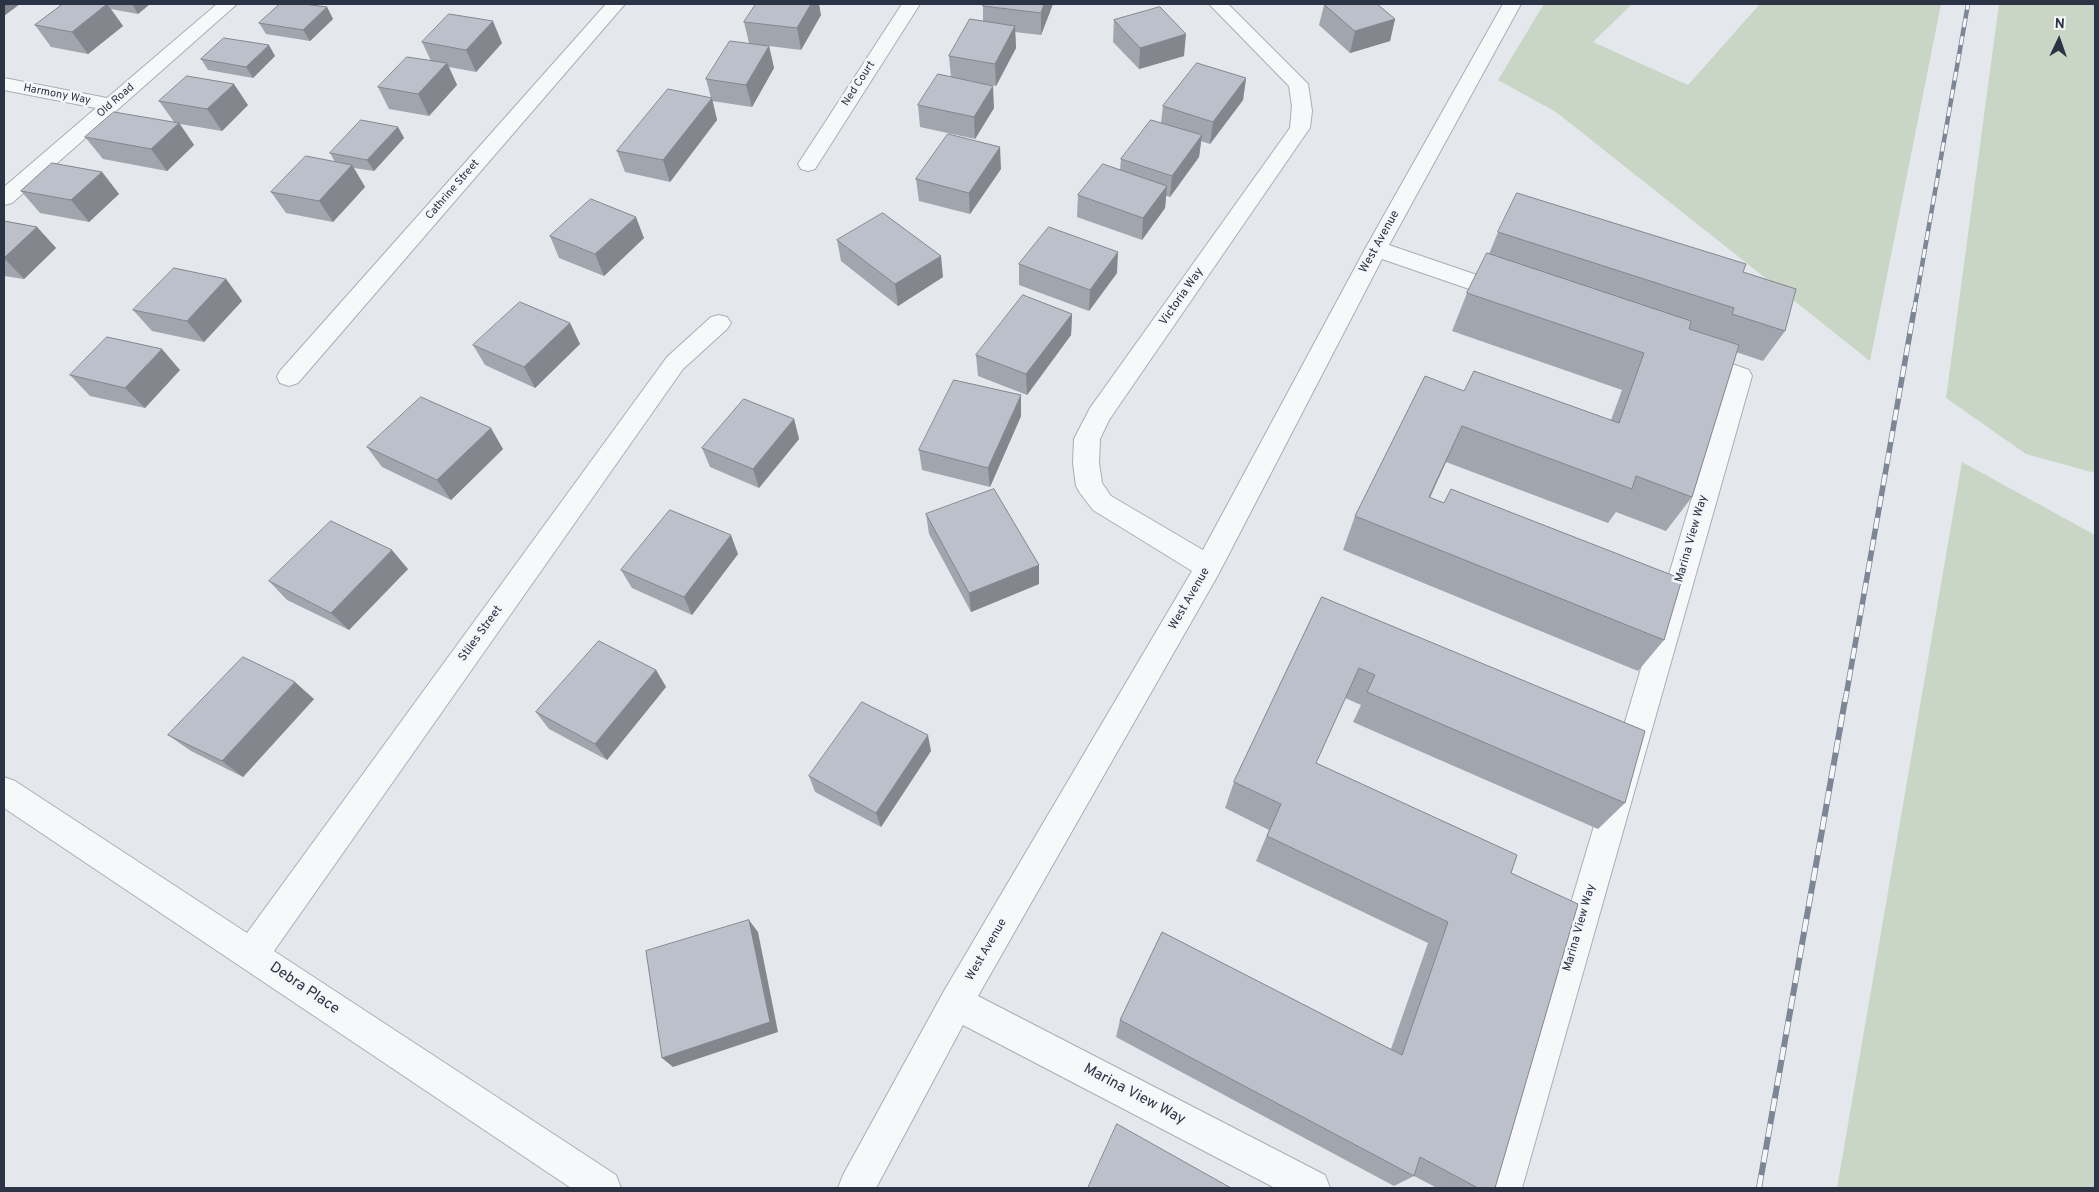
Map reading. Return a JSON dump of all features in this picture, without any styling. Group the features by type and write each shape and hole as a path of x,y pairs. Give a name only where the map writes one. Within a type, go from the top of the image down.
{"street":[{"name":"Old Road","path":"4,198 228,4"},
{"name":"Cathrine Street","path":"289,377 616,4"},
{"name":"Ned Court","path":"808,164 911,4"},
{"name":"Victoria Way","path":"1208,567 1102,503 1089,486 1086,463 1087,439 1099,416 1300,128 1304,115 1303,99 1298,84 1218,4"},
{"name":"West Avenue","path":"856,1188 956,1003 1208,567 1376,249 1512,4"},
{"name":"Harmony Way","path":"4,84 111,105"},
{"path":"1376,249 1535,304"},
{"name":"Stiles Street","path":"252,954 675,363 719,323"},
{"name":"Marina View Way","path":"1504,1188 1740,376 1675,353"},
{"name":"Debra Place","path":"4,791 603,1188"},
{"name":"Marina View Way","path":"956,1003 1312,1188"}],"green space":[{"path":"1544,4 1632,4 1593,42 1688,85 1760,4 1941,4 1870,361 1556,112 1498,80"},
{"path":"1999,4 2095,4 2095,473 2026,454 1946,398"},
{"path":"1962,462 2095,535 2095,1188 1837,1188"}],"building":[{"path":"63,4 107,4 72,32 35,25"},
{"path":"280,4 304,4 327,7 303,30 259,23"},
{"path":"756,4 811,4 797,28 744,22"},
{"path":"984,4 1044,4 1041,13 983,6"},
{"path":"1324,4 1377,4 1395,19 1355,31"},
{"path":"1160,7 1186,34 1140,48 1114,20"},
{"path":"449,14 493,21 466,50 422,42"},
{"path":"970,19 1015,26 995,64 949,56"},
{"path":"224,38 269,45 246,67 201,59"},
{"path":"730,41 769,46 746,85 706,79"},
{"path":"407,57 447,63 418,94 378,87"},
{"path":"1197,63 1246,78 1213,122 1163,106"},
{"path":"938,74 993,86 974,117 918,105"},
{"path":"187,76 234,84 207,109 159,101"},
{"path":"668,89 712,98 663,160 617,151"},
{"path":"114,112 179,123 151,149 85,137"},
{"path":"361,120 398,127 367,160 330,153"},
{"path":"1151,120 1202,135 1172,176 1121,159"},
{"path":"948,134 1000,147 969,193 916,179"},
{"path":"306,156 352,165 319,201 271,192"},
{"path":"52,163 102,172 71,200 21,191"},
{"path":"1103,164 1167,186 1143,218 1078,195"},
{"path":"1517,193 1746,264 1743,272 1796,289 1785,331 1732,314 1734,308 1498,232"},
{"path":"591,199 636,217 595,254 550,236"},
{"path":"883,213 941,256 895,284 837,240"},
{"path":"4,221 37,227 4,258"},
{"path":"1049,227 1118,252 1090,290 1019,264"},
{"path":"1487,253 1691,321 1689,329 1739,345 1692,497 1636,476 1632,489 1462,426 1429,497 1444,503 1451,489 1682,579 1664,640 1355,516 1425,376 1464,391 1474,371 1619,423 1644,353 1467,293"},
{"path":"174,268 226,279 187,321 133,310"},
{"path":"1023,295 1072,314 1026,374 976,355"},
{"path":"520,302 570,323 524,367 473,345"},
{"path":"107,337 162,349 125,388 70,375"},
{"path":"954,380 1021,395 988,468 919,450"},
{"path":"421,397 491,428 437,480 367,447"},
{"path":"744,399 794,419 753,469 702,448"},
{"path":"994,489 1039,565 969,593 926,514"},
{"path":"670,510 731,535 684,597 621,570"},
{"path":"331,521 392,550 331,613 269,581"},
{"path":"1322,597 1645,731 1625,803 1367,692 1375,675 1359,668 1316,763 1517,855 1511,873 1578,904 1495,1188 1478,1188 1420,1157 1414,1176 1120,1020 1162,932 1402,1055 1448,922 1267,836 1281,804 1234,782"},
{"path":"599,641 656,670 595,744 536,712"},
{"path":"243,657 295,682 222,761 168,735"},
{"path":"862,702 928,735 876,813 809,776"},
{"path":"749,920 770,1022 662,1058 646,951"},
{"path":"1117,1124 1231,1188 1088,1188"}],"railway":[{"path":"1914,311 1968,4"},
{"path":"1845,702 1914,310"},
{"path":"1759,1188 1845,700"}]}
